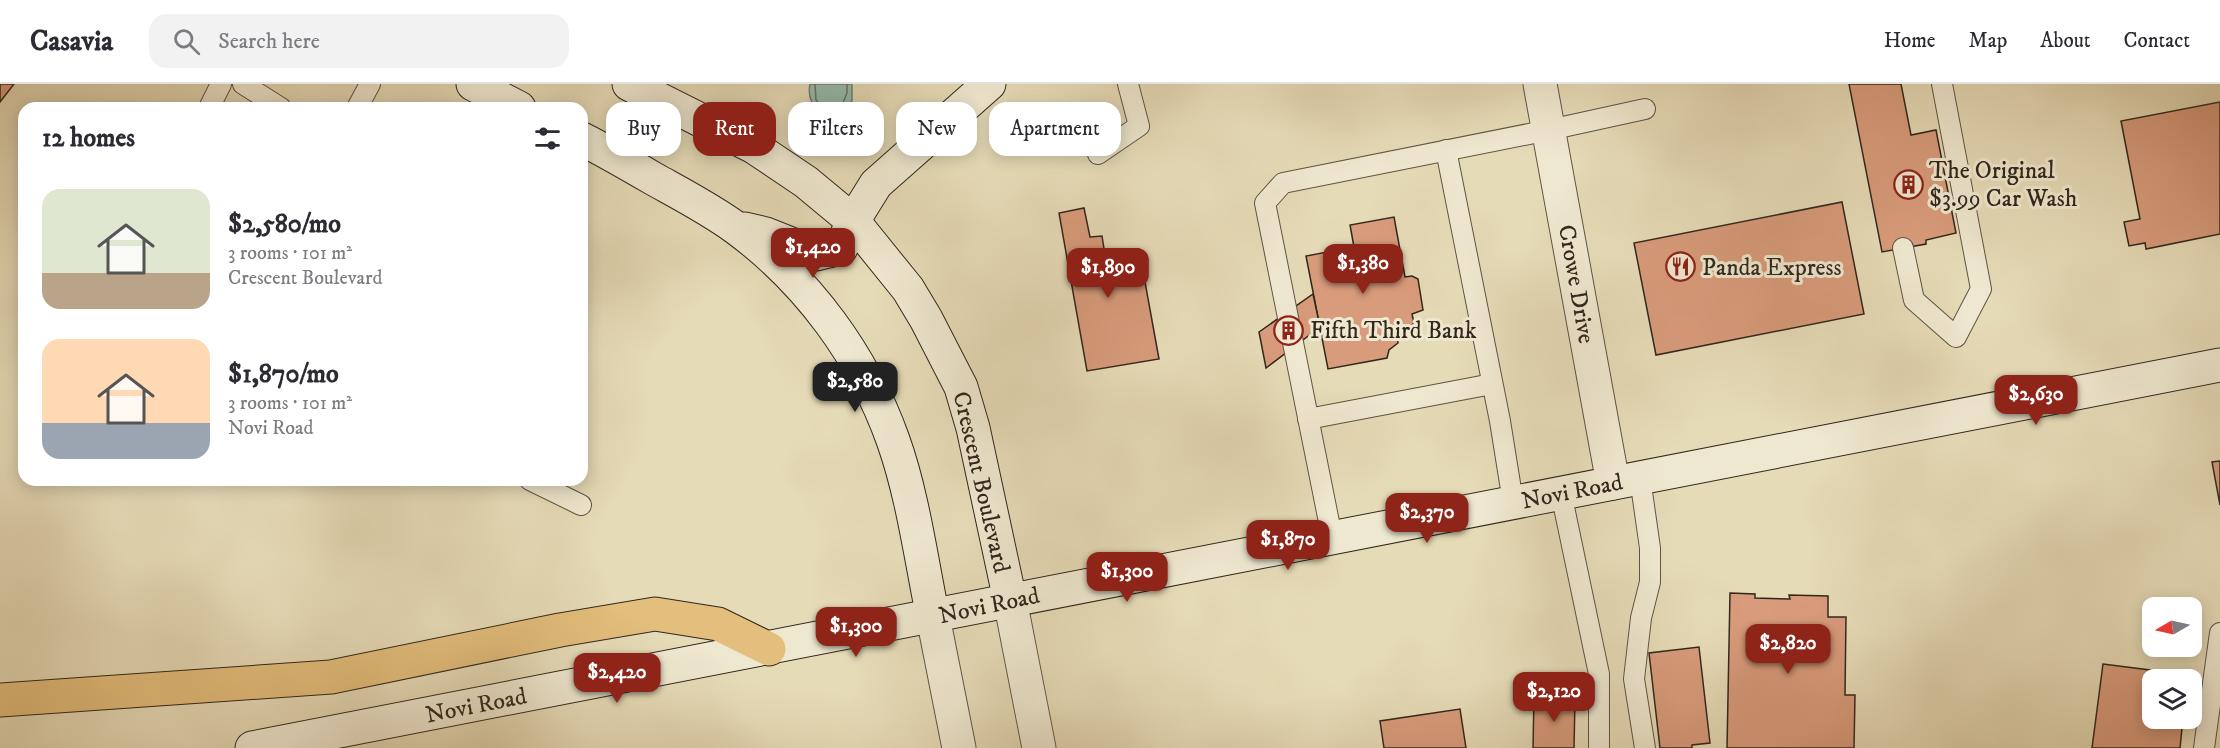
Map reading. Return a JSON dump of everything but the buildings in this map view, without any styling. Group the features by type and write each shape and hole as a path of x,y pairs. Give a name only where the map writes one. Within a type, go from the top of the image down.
{"highway":[{"path":"0,700 331,677 561,630 655,614 718,624 769,648"}],"street":[{"path":"473,84 508,102"},
{"name":"Crescent Boulevard","path":"629,84 754,147 806,182 853,221 908,289 961,387 984,474 1039,748"},
{"path":"735,228 766,234 816,254 841,248 853,221 876,184 989,84"},
{"name":"Crowe Drive","path":"1540,84 1626,481"},
{"path":"588,142 687,197 735,228 810,296 848,348 876,398 900,463 959,748"},
{"name":"Novi Road","path":"252,748 2220,365"}],"lane":[{"path":"212,102 221,84"},
{"path":"243,84 272,102"},
{"path":"360,102 370,84"},
{"path":"1121,138 1139,126 1128,84"},
{"path":"1904,248 1914,300 1956,337 1981,289 1942,84"},
{"path":"1332,537 1265,204 1283,183 1645,109"},
{"path":"1446,150 1513,502"},
{"path":"1308,419 1492,384"},
{"path":"1626,481 1650,548 1650,582 1641,618 1634,679 1645,748"},
{"path":"542,486 581,505"},
{"path":"1561,493 1599,674 1599,748"},
{"path":"2204,748 2220,633"}],"water":[{"path":"810,84 852,84 851,102 812,102 809,94"}],"place":[{"name":"The Original $3.99 Car Wash","path":"1908,184"},
{"name":"Panda Express","path":"1681,267"},
{"name":"Fifth Third Bank","path":"1289,330"}]}
